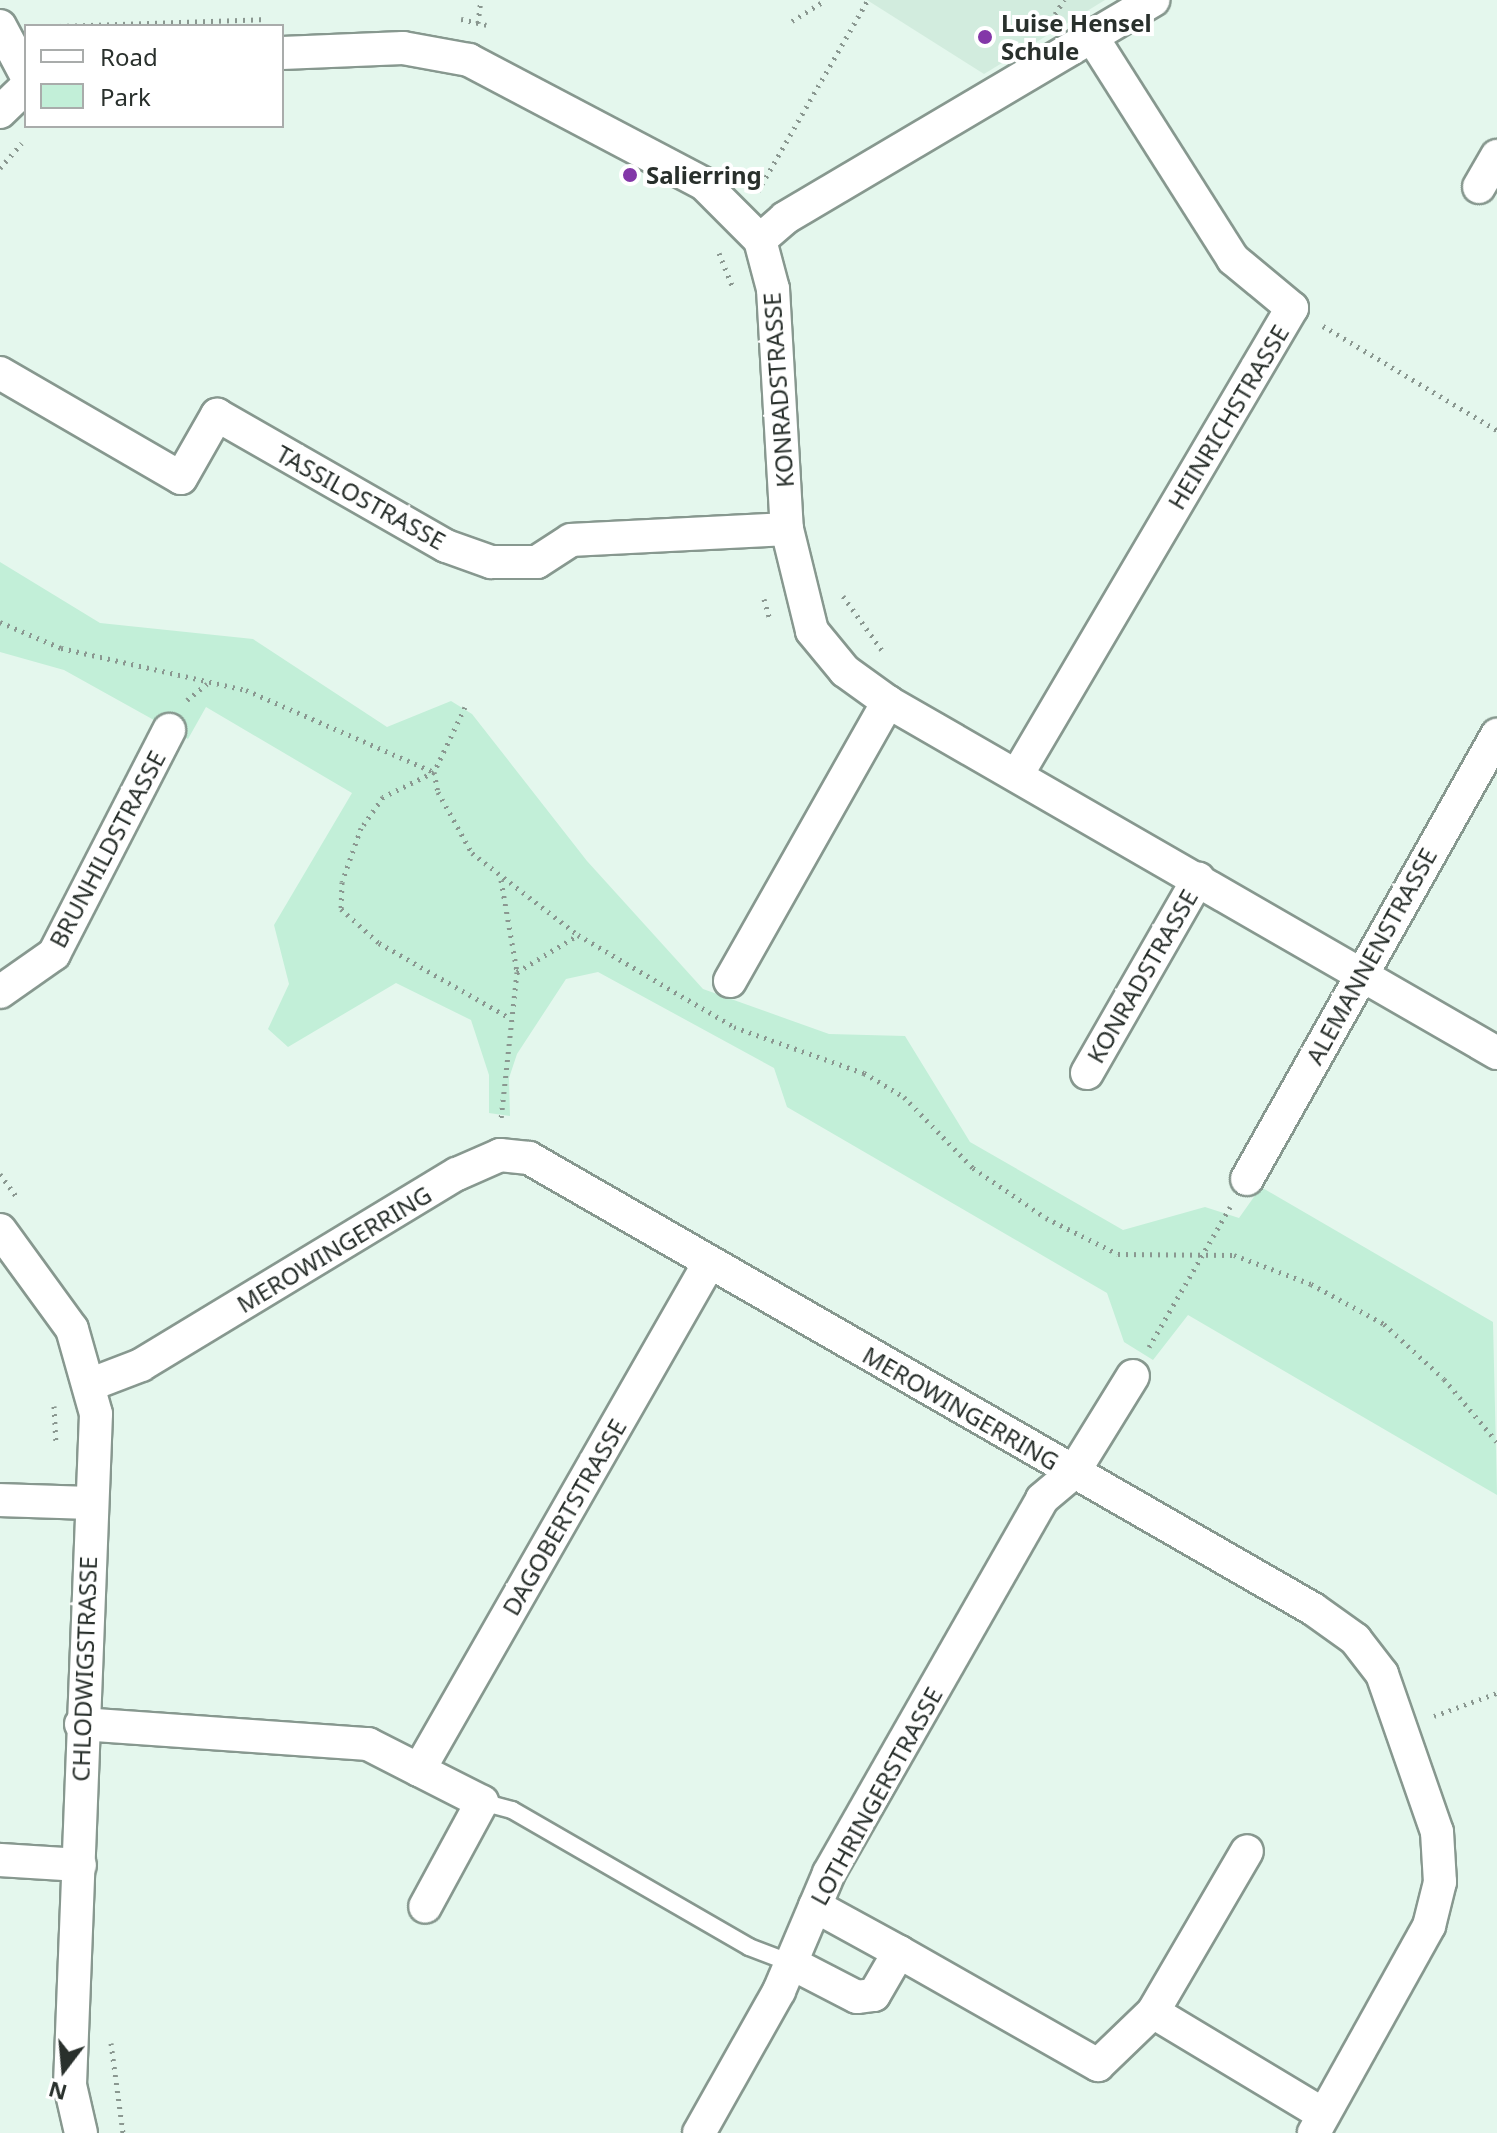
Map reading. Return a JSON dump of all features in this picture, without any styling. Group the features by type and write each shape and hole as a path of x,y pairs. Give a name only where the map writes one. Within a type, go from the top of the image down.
{"street":[{"path":"284,53 403,48 469,60 704,184 760,240 785,218 1153,0"},
{"path":"0,26 24,71"},
{"name":"HEINRICHSTRASSE","path":"1017,775 1292,308 1233,259 1093,38"},
{"path":"0,112 24,89"},
{"path":"1479,187 1497,156"},
{"name":"KONRADSTRASSE","path":"760,240 773,289 787,529 812,631 845,671 888,702 1497,1053"},
{"name":"TASSILOSTRASSE","path":"0,373 181,478 217,415 446,546 491,562 537,562 571,540 787,529"},
{"path":"730,981 888,702"},
{"name":"BRUNHILDSTRASSE","path":"0,992 54,954 169,730"},
{"name":"ALEMANNENSTRASSE","path":"1247,1179 1360,973 1497,735"},
{"name":"KONRADSTRASSE","path":"1087,1073 1198,879"},
{"name":"MEROWINGERRING","path":"89,1385 141,1365 457,1174 500,1155 529,1158 1313,1609 1355,1639 1382,1674 1404,1727 1437,1832 1440,1882 1429,1926 1319,2123"},
{"name":"CHLODWIGSTRASSE","path":"0,1230 72,1329 96,1414 81,1724 80,1865 70,2085 81,2133"},
{"name":"DAGOBERTSTRASSE","path":"419,1770 709,1263"},
{"path":"1073,1473 1133,1376"},
{"name":"LOTHRINGERSTRASSE","path":"699,2133 791,1963 829,1873 1042,1499 1073,1473"},
{"path":"0,1500 90,1503"},
{"path":"81,1724 368,1744 482,1802 425,1907"},
{"path":"815,1906 1098,2065 1153,2012 1247,1851"},
{"path":"0,1860 80,1865"},
{"path":"791,1963 857,1997 874,1995 899,1952"},
{"path":"1153,2012 1319,2123"}],"lane":[{"path":"482,1802 512,1810 749,1947 791,1963"}],"path":[{"path":"792,21 825,0"},
{"path":"757,193 868,0"},
{"path":"478,21 492,28"},
{"path":"0,168 32,131"},
{"path":"748,186 785,218"},
{"path":"710,244 719,253 736,296"},
{"path":"1292,308 1497,430"},
{"path":"834,582 887,657"},
{"path":"761,586 772,625"},
{"path":"0,622 61,648 246,690 434,772"},
{"path":"465,707 434,772 438,792 472,853 501,879 578,935 734,1027 864,1073 904,1097 973,1168 1082,1236 1118,1254 1234,1255 1311,1284 1384,1324 1444,1379 1497,1442"},
{"path":"434,772 383,797 361,828 342,882 341,909 379,943 510,1018"},
{"path":"500,1155 510,1018 517,972 501,879"},
{"path":"517,972 578,935"},
{"path":"1133,1376 1247,1179"},
{"path":"1404,1727 1497,1693"}],"shaded area":[{"name":"Luise Hensel Schule","path":"867,0 1105,0 984,74"}],"green space":[{"path":"0,562 100,623 253,639 387,727 451,701 472,714 587,861 703,989 829,1034 905,1036 970,1142 1123,1230 1205,1207 1239,1218 1261,1187 1493,1322 1497,1495 1188,1315 1153,1360 1124,1342 1107,1293 787,1107 774,1068 598,972 566,979 517,1054 509,1078 510,1116 489,1113 489,1075 471,1020 396,983 288,1047 268,1029 289,984 274,925 352,793 206,707 188,739 64,670 0,652"}],"place":[{"name":"Luise Hensel Schule","path":"985,37"},
{"name":"Salierring","path":"630,175"}]}
